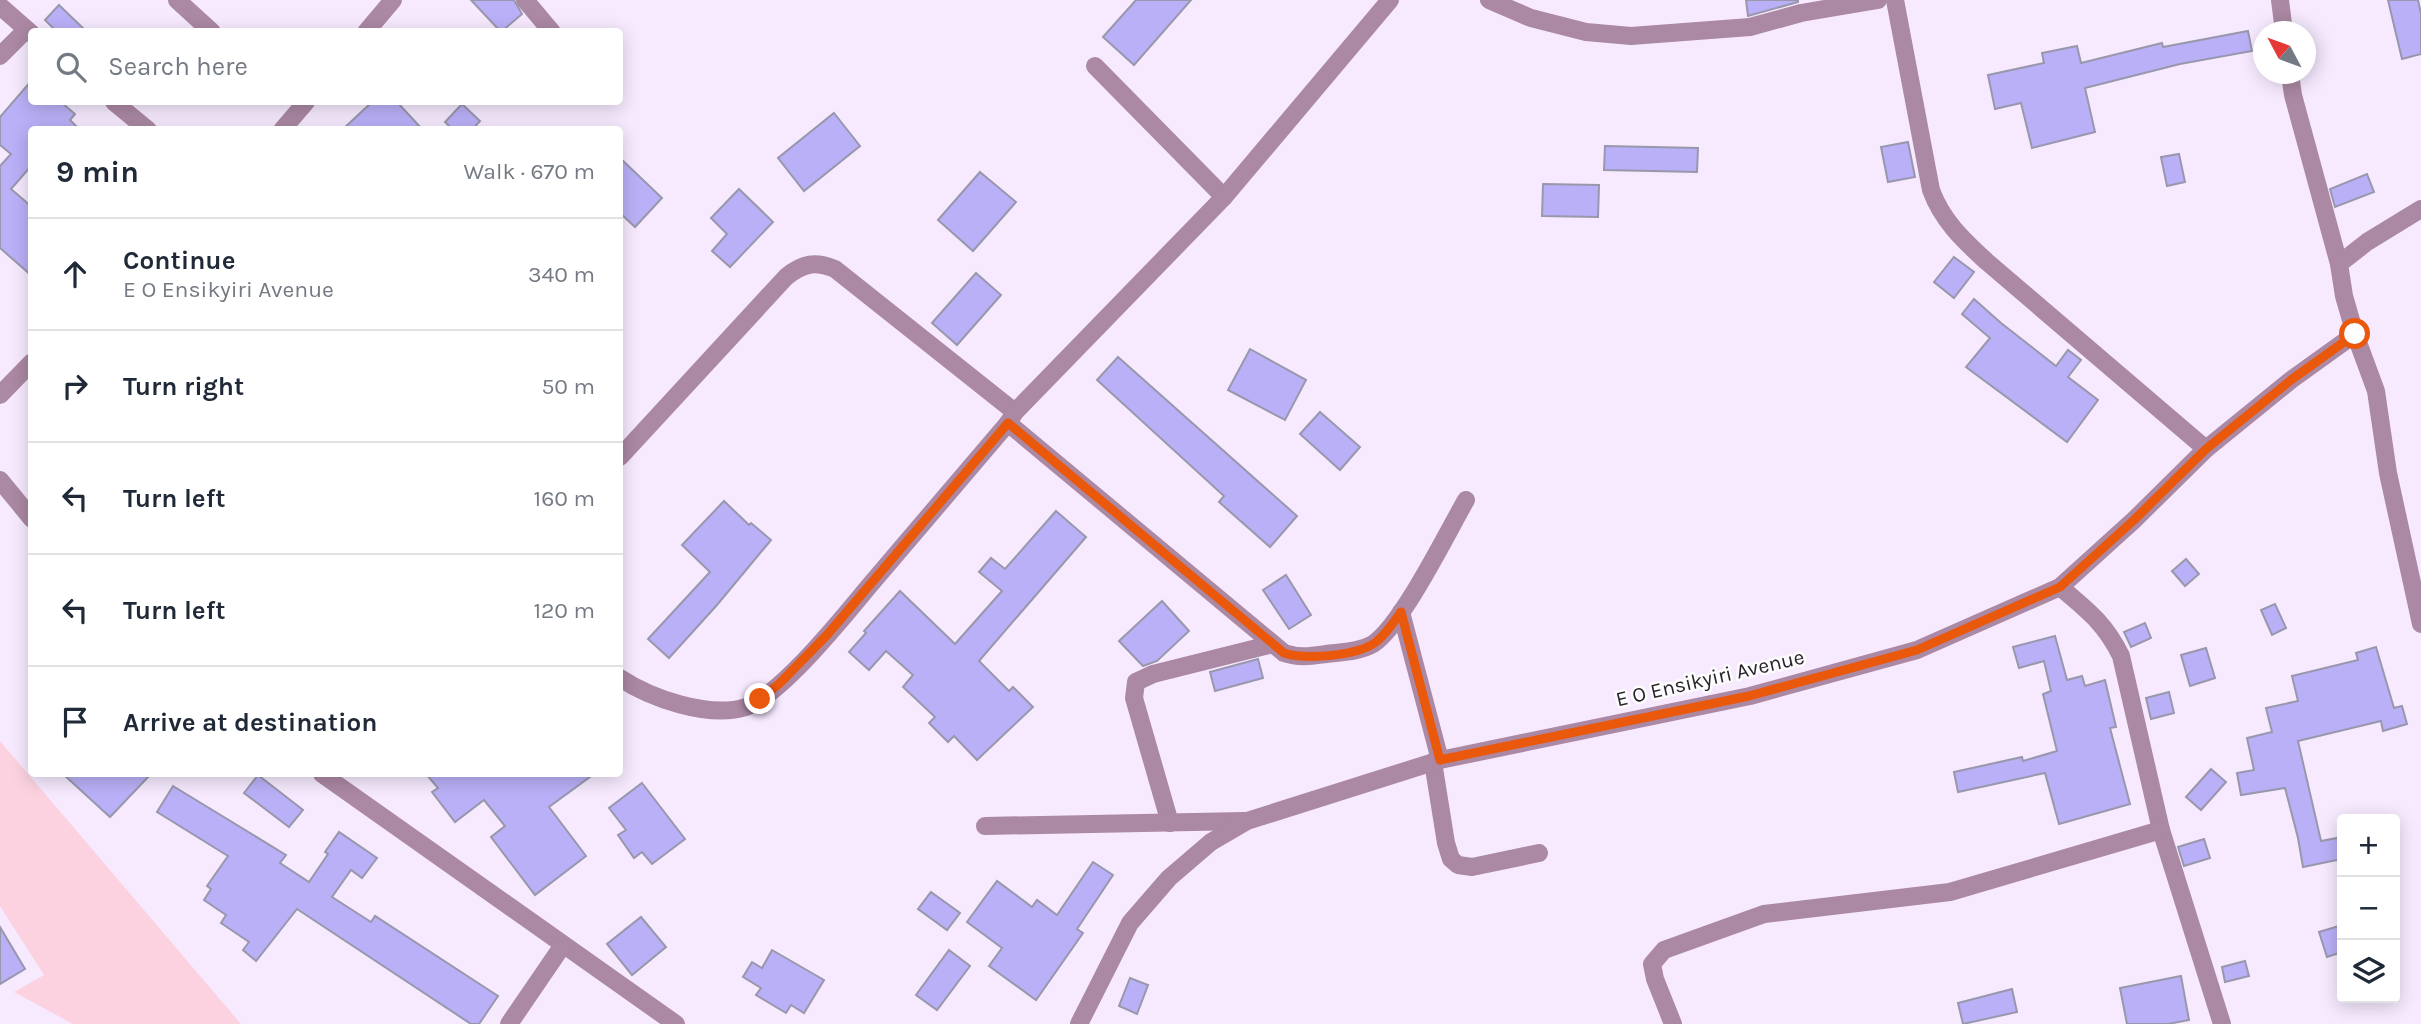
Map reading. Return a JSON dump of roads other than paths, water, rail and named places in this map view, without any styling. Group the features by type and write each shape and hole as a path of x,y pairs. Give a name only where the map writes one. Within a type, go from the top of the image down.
{"street":[{"path":"177,0 208,28"},
{"path":"369,28 393,0"},
{"path":"525,0 549,28"},
{"path":"623,680 631,686 684,706 733,710 748,706 779,684 827,635 1012,417 1224,197 1390,0"},
{"path":"1489,0 1531,18 1575,30 1631,36 1750,27 1801,13 1878,0"},
{"path":"1895,0 1931,190 1947,221 1986,261 2206,449"},
{"path":"2280,0 2283,21"},
{"path":"0,6 28,31"},
{"path":"0,55 28,33"},
{"path":"1095,66 1224,197"},
{"path":"2291,84 2339,264 2344,296 2376,391 2388,473 2421,624"},
{"path":"118,105 143,126"},
{"path":"285,126 298,105"},
{"path":"2339,264 2367,242 2421,209"},
{"path":"623,454 786,277 797,267 810,263 835,269 1012,417 1284,653 1304,657 1358,650 1385,633 1401,612 1466,500"},
{"name":"E O Ensikyiri Avenue","path":"1079,1024 1130,923 1169,877 1211,842 1247,821 1436,761 1749,696 1917,650 2060,587 2134,520 2206,449 2291,380 2355,334"},
{"path":"0,395 28,366"},
{"path":"0,481 28,514"},
{"path":"2060,587 2097,619 2110,635 2121,656 2161,830 2222,1024"},
{"path":"1401,612 1436,761 1446,843 1451,859 1458,866 1472,867 1539,853"},
{"path":"1170,823 1134,698 1136,682 1153,674 1273,644"},
{"path":"326,777 676,1024"},
{"path":"985,826 1247,821"},
{"path":"1673,1024 1655,979 1652,964 1664,950 1764,914 1950,892 2161,830"},
{"path":"509,1024 564,945"}]}
